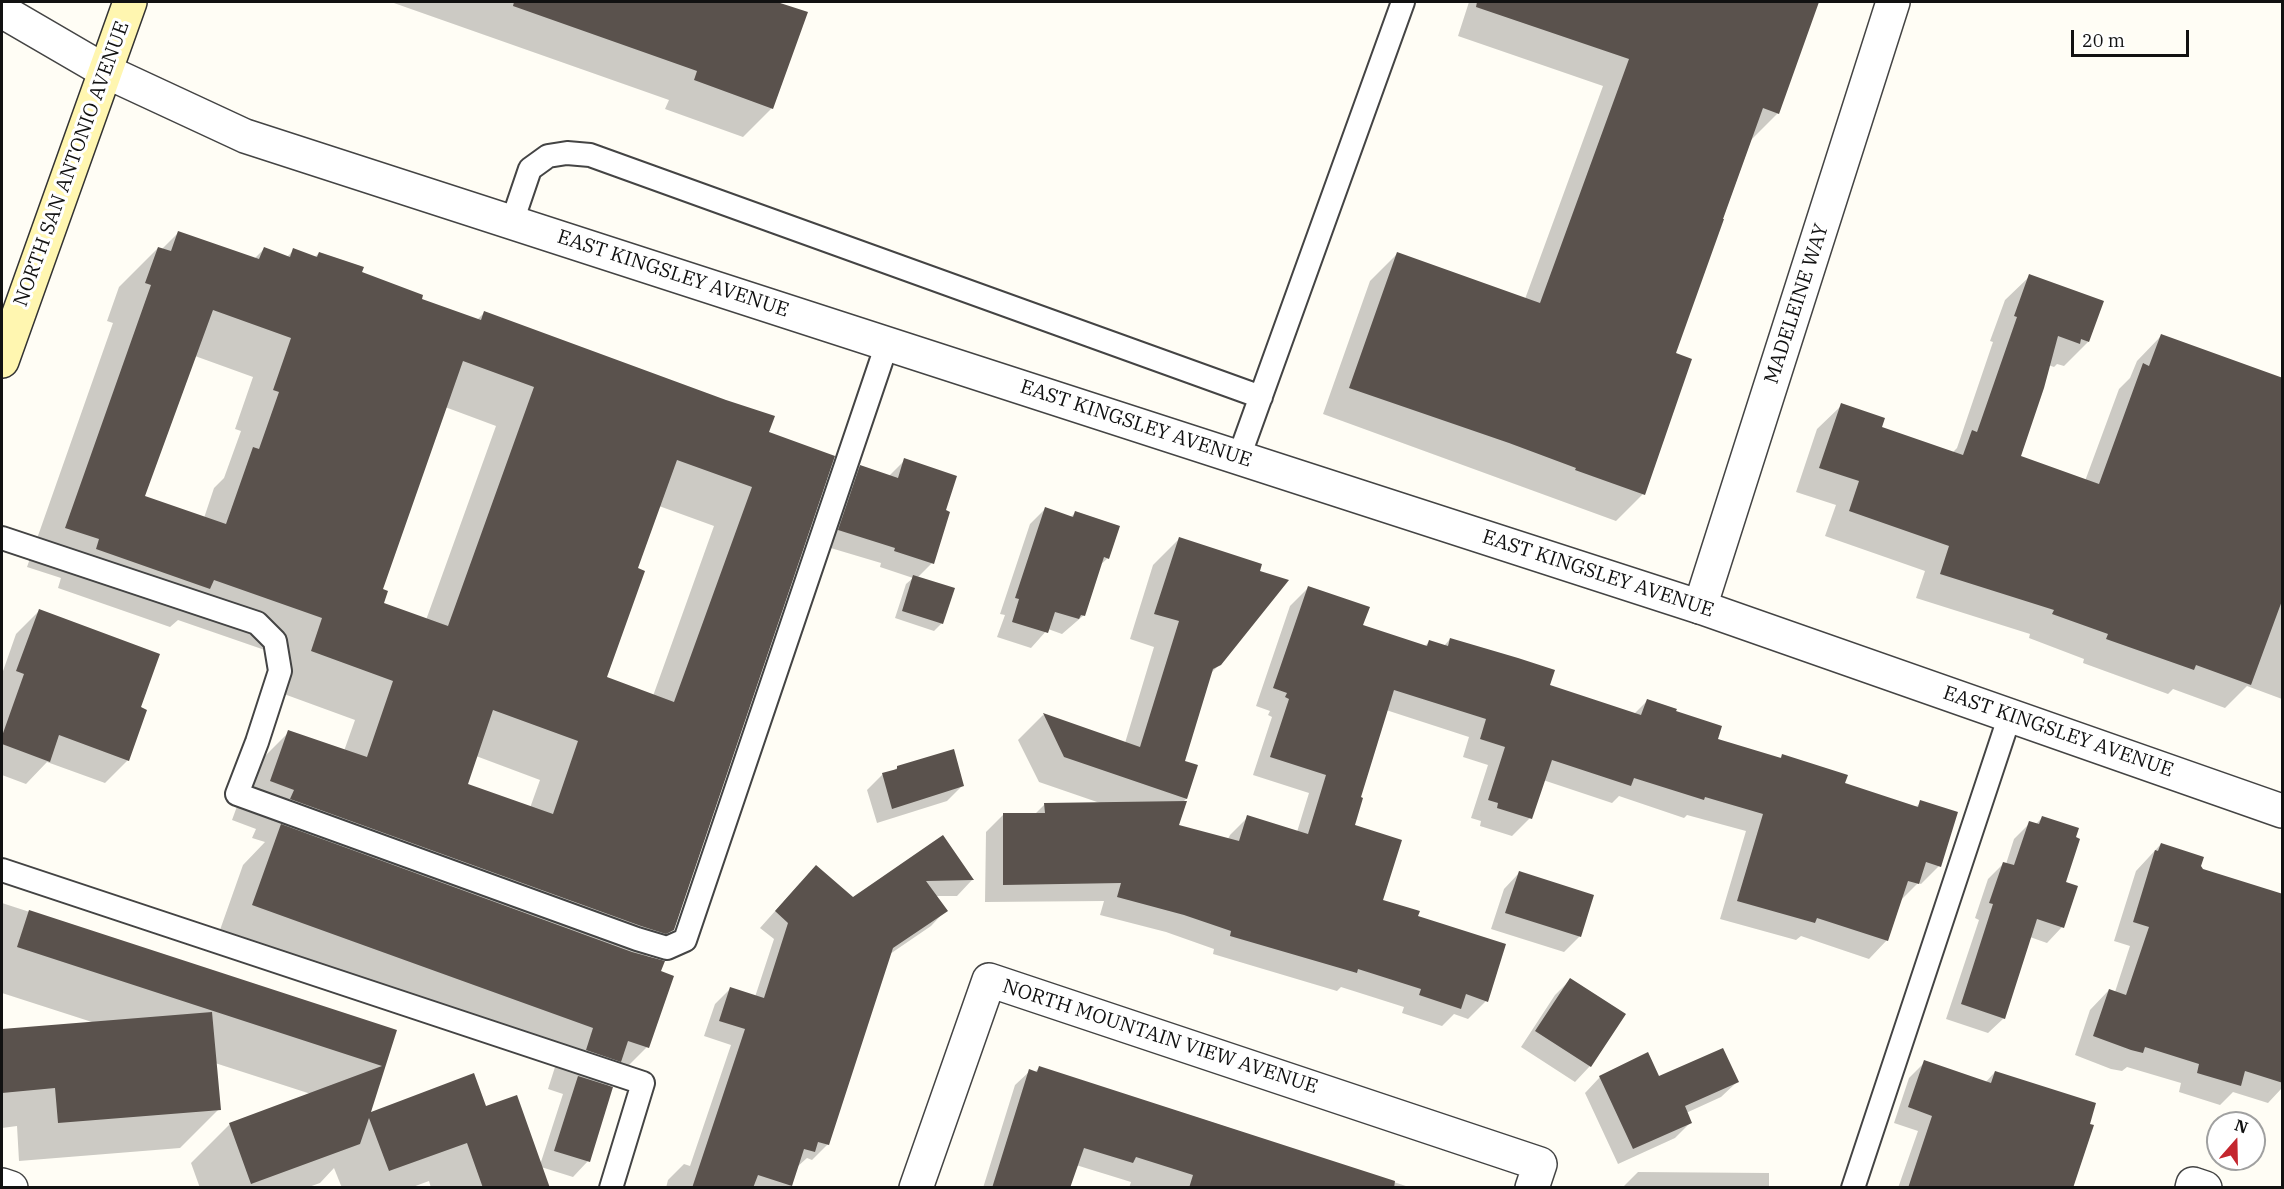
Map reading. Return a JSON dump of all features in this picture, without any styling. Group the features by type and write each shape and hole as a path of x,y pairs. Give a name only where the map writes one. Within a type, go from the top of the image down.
{"main road":[{"name":"NORTH SAN ANTONIO AVENUE","path":"2,361 130,2"}],"street":[{"name":"MADELEINE WAY","path":"1701,607 1893,2"},
{"name":"EAST KINGSLEY AVENUE","path":"2,10 105,71 245,136 1701,607 2283,811"},
{"name":"NORTH MOUNTAIN VIEW AVENUE","path":"916,1188 989,980 1536,1176"},
{"path":"2,1185 11,1188"}],"lane":[{"path":"1239,457 1403,2"},
{"path":"512,222 530,168 549,156 567,153 590,155 1261,397"},
{"path":"2,538 257,623 275,641 280,671 237,794 637,939 668,948 685,940 887,344"},
{"path":"1853,1188 2010,715"},
{"path":"2,870 643,1083 611,1188"}],"building":[{"path":"514,2 777,2 808,12 773,109 694,80 697,71 513,6"},
{"path":"1477,2 1819,2 1779,114 1763,108 1723,219 1676,353 1692,359 1645,495 1509,443 1349,388 1397,252 1540,303 1629,59 1476,7"},
{"path":"178,231 259,259 264,247 290,257 293,248 317,257 319,252 364,267 362,272 423,295 422,299 481,320 484,311 775,416 769,432 835,456 674,930 666,934 641,926 290,799 294,790 270,781 288,730 367,757 393,681 311,651 322,618 214,580 210,589 96,549 99,539 65,528 151,285 145,283 158,247 171,251","holes":["213,310 291,338 273,390 279,392 259,449 253,447 226,524 145,496","463,361 534,387 448,626 384,603 388,591 383,589","677,460 752,487 674,702 607,677 645,571 638,568","493,710 578,741 553,814 468,784"]},
{"path":"2029,274 2104,301 2089,342 2081,339 2080,344 2058,336 2044,388 2021,456 2099,484 2143,363 2149,366 2161,334 2283,378 2283,598 2251,685 2196,665 2194,670 2106,639 2108,634 2052,614 2054,610 1940,574 1949,546 1849,511 1859,481 1819,468 1841,403 1885,418 1882,427 1963,455 1972,430 1977,432 2017,317 2014,316"},
{"path":"904,458 957,476 946,510 950,512 934,564 894,551 895,548 838,530 860,465 898,478"},
{"path":"1045,507 1073,517 1075,511 1120,526 1109,559 1104,557 1085,616 1081,615 1079,619 1055,612 1048,633 1012,622 1019,599 1015,598"},
{"path":"1179,537 1262,564 1260,571 1289,580 1221,665 1213,669 1185,761 1198,765 1187,799 1064,757 1043,713 1140,747 1179,621 1154,614"},
{"path":"913,575 955,588 943,624 902,611"},
{"path":"1308,586 1370,607 1363,625 1427,646 1429,640 1448,646 1450,638 1518,658 1555,670 1550,685 1641,715 1647,699 1722,726 1718,739 1781,758 1782,754 1848,775 1845,783 1918,807 1920,800 1958,812 1941,867 1926,862 1919,884 1908,881 1888,941 1817,918 1815,923 1737,901 1763,814 1705,797 1704,800 1634,778 1631,786 1552,760 1532,819 1497,808 1498,803 1488,800 1505,747 1480,739 1486,719 1394,690 1361,797 1363,798 1355,825 1402,840 1383,900 1420,911 1418,916 1506,944 1488,1002 1466,994 1461,1009 1419,995 1421,989 1358,969 1357,973 1230,936 1231,931 1184,915 1117,897 1121,883 1003,885 1003,813 1045,813 1044,803 1187,801 1179,825 1239,841 1247,815 1308,834 1326,775 1270,757 1289,699 1285,697 1287,693 1273,688"},
{"path":"39,609 160,654 141,707 147,710 129,761 59,735 50,762 2,744 2,736 24,674 16,671"},
{"path":"954,749 964,786 892,809 882,773 897,769 897,766"},
{"path":"2042,816 2079,828 2076,837 2080,839 2066,882 2078,886 2064,928 2037,919 2005,1019 1961,1004 1993,904 1989,903 2003,862 2014,865 2029,821 2039,824"},
{"path":"281,824 632,952 665,961 661,971 674,976 649,1048 628,1041 621,1062 586,1050 593,1028 252,905"},
{"path":"943,835 974,880 926,881 948,911 893,948 829,1145 818,1142 815,1152 804,1149 792,1186 758,1175 753,1188 692,1188 745,1029 719,1021 730,987 764,998 788,923 775,911 816,865 853,897"},
{"path":"2161,843 2204,857 2201,866 2203,869 2283,894 2283,1083 2245,1071 2241,1086 2197,1073 2199,1064 2145,1047 2143,1053 2131,1050 2093,1036 2109,989 2126,995 2149,927 2133,922 2155,850 2158,851"},
{"path":"1519,871 1594,895 1581,937 1505,913"},
{"path":"29,910 397,1030 371,1112 474,1073 486,1106 517,1095 550,1188 483,1188 467,1143 389,1171 369,1118 360,1144 251,1184 229,1123 382,1066 17,947"},
{"path":"1570,978 1626,1014 1591,1067 1535,1031"},
{"path":"212,1012 221,1110 58,1123 55,1088 2,1093 2,1029"},
{"path":"1723,1048 1739,1082 1685,1106 1692,1123 1633,1149 1599,1076 1648,1052 1659,1076"},
{"path":"1924,1060 1991,1083 1995,1071 2096,1103 2090,1124 2094,1125 2073,1188 1908,1188 1932,1116 1908,1107"},
{"path":"1039,1066 1395,1181 1394,1188 1189,1188 1193,1175 1136,1157 1133,1163 1084,1148 1070,1188 992,1188 1029,1069 1037,1072"},
{"path":"578,1076 613,1087 590,1162 554,1151"}]}
